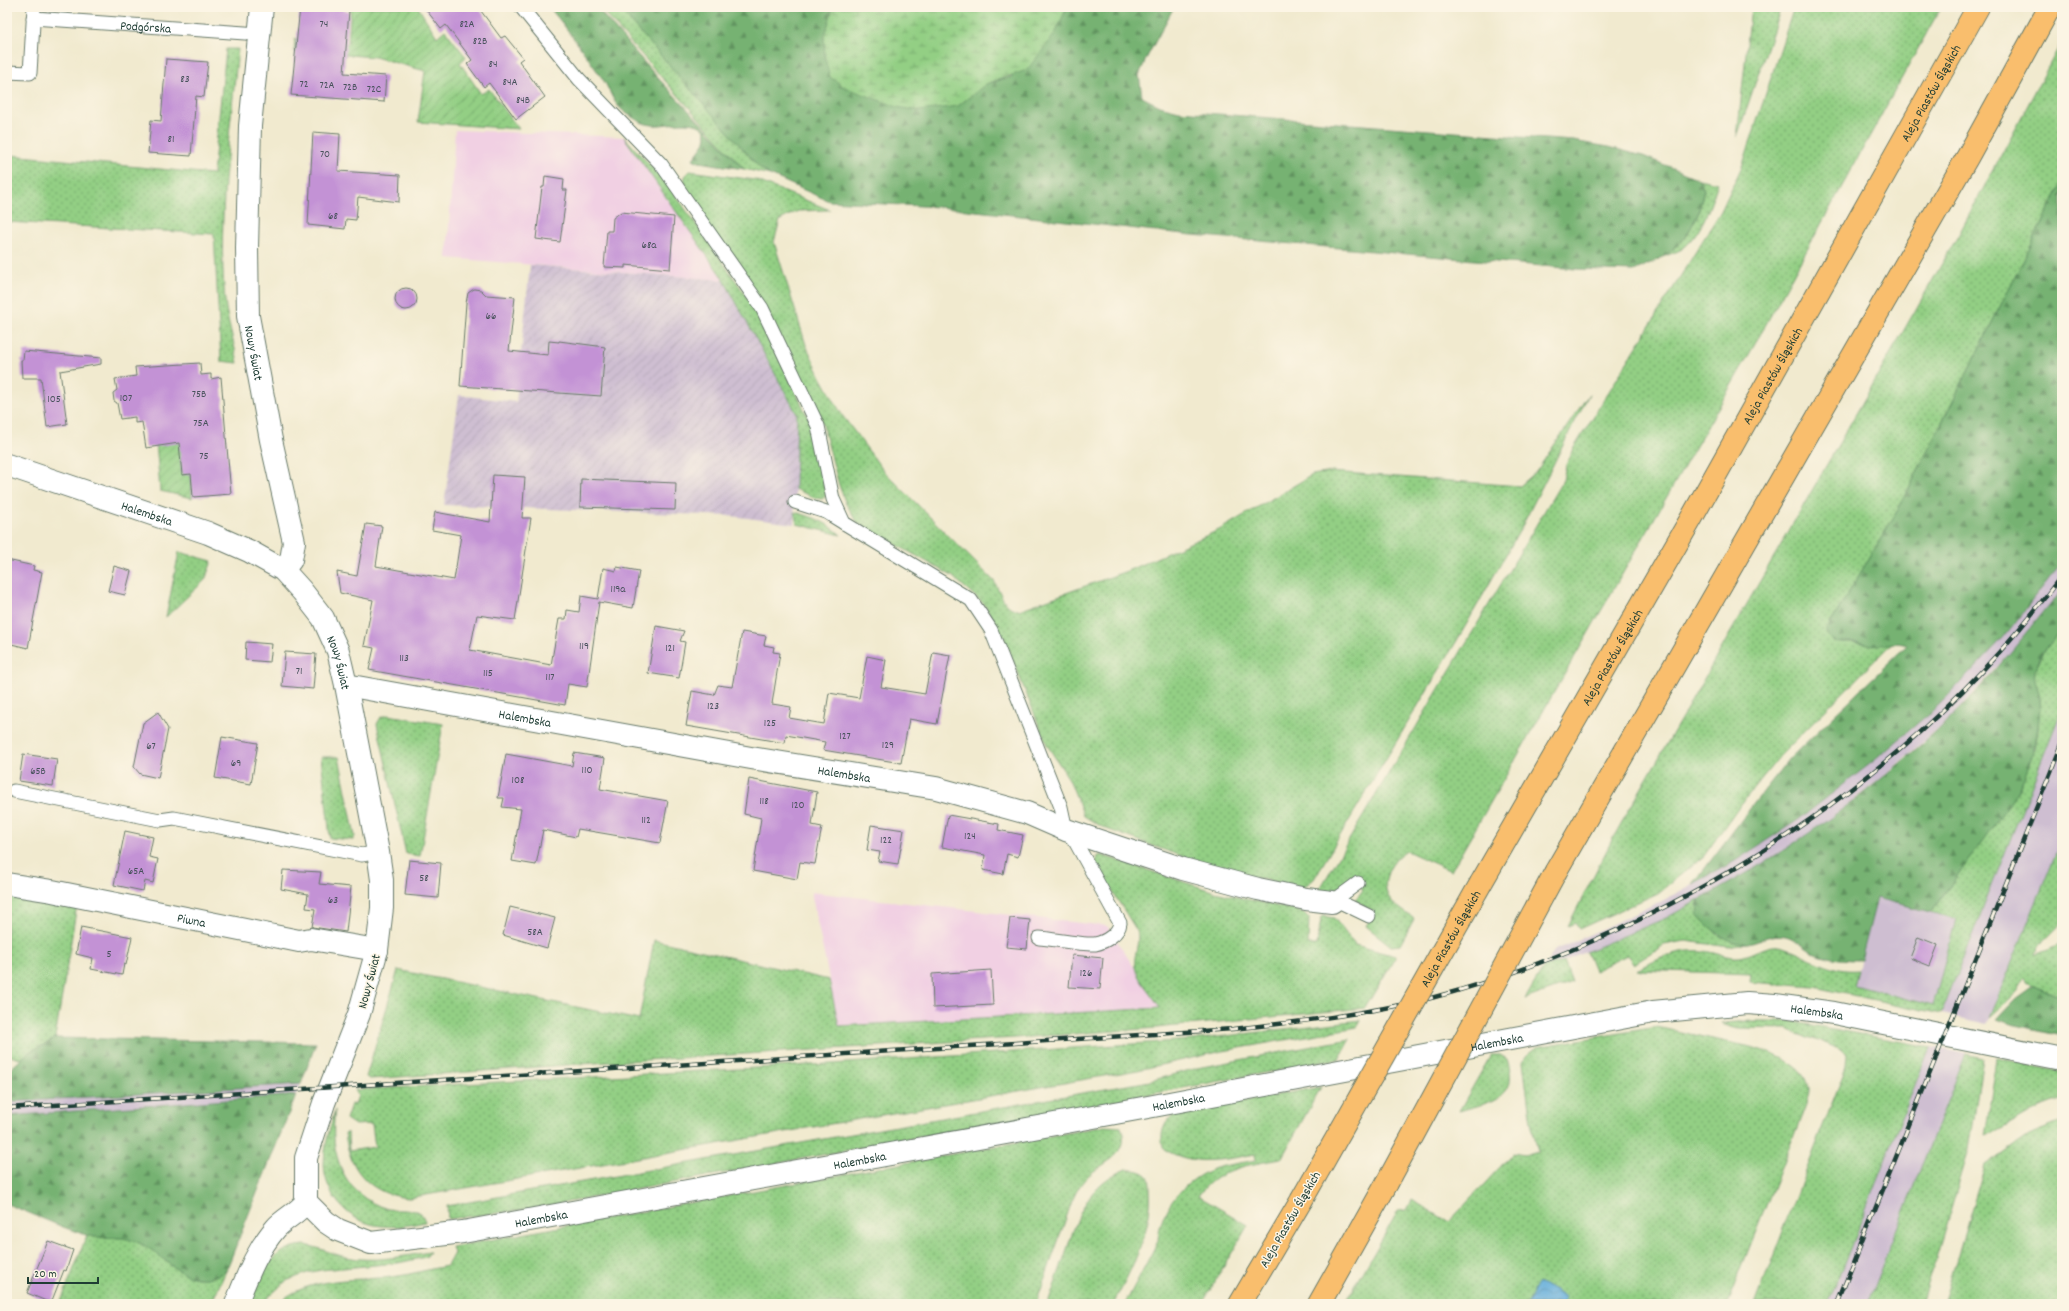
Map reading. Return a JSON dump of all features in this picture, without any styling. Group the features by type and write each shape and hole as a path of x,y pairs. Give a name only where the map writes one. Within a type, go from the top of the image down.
{"highway":[{"name":"Aleja Piastów Śląskich","path":"1240,1304 1301,1201 1481,883 1695,513 1978,7"},
{"path":"1319,1304 1387,1183 1556,871 1968,156 2050,7"}],"street":[{"name":"Nowy Świat","path":"262,7 250,134 247,248 248,316 271,440 294,542 291,560 283,570 323,618 338,651 346,684 382,880 382,908 377,950 359,1014 324,1103 306,1158 306,1202"},
{"name":"Halembska","path":"7,465 214,536 239,546 283,570"},
{"name":"Halembska","path":"346,684 751,758 936,788 1027,813 1066,830 1183,869 1258,889 1306,899 1332,902"},
{"name":"Piwna","path":"7,884 52,891 299,941 311,939 377,950"},
{"name":"Halembska","path":"306,1202 326,1222 338,1230 372,1244 464,1232 1148,1107 1653,1012 1747,1003 1776,1005 1834,1014 2062,1059"},
{"path":"236,1304 255,1257 264,1243 277,1227 302,1208 306,1202"}],"lane":[{"path":"521,7 579,79 661,164 762,308 818,426 833,499 844,523"},
{"name":"Podgórska","path":"7,72 30,74 34,13 259,34"},
{"path":"795,502 826,512 971,600 990,630 1061,807 1066,830 1076,843 1120,923 1119,929 1111,936 1096,944 1039,938"},
{"path":"14,792 160,820 174,818 362,855 378,852"},
{"path":"1332,902 1358,882"},
{"path":"1332,902 1342,903 1369,916"}],"shaded area":[{"path":"455,130 624,137 724,280 447,258"},
{"path":"530,265 724,280 797,414 794,524 731,516 444,505 459,395 516,402"},
{"path":"2062,562 2062,589 2015,647 1951,717 1885,775 1805,838 1740,878 1666,918 1564,961 1544,967 1554,951 1664,900 1735,861 1798,820 1875,760 1940,704 2003,638"},
{"path":"2062,709 2062,838 1987,1024 1941,1014"},
{"path":"811,892 1107,926 1161,1008 839,1026"},
{"path":"1877,898 1957,919 1933,1007 1854,985"},
{"path":"1930,1047 1966,1054 1867,1304 1828,1304"},
{"path":"301,1084 293,1101 7,1120 7,1102"}],"green space":[{"path":"351,7 418,7 437,37 445,30 466,57 460,63 481,94 489,89 519,129 418,122 425,71 375,57 294,51 295,39 348,44"},
{"path":"549,7 596,7 658,78 744,169 699,162 693,159 705,141 706,133 703,128 697,125 690,123 649,124 636,120 627,114 617,105 604,81 570,33"},
{"path":"599,7 619,7 759,167 770,175 744,169"},
{"path":"618,7 833,7 831,16 958,106 986,84 1011,77 1065,13 1067,7 1174,7 1139,75 1142,97 1160,106 1179,111 1573,141 1609,147 1643,156 1699,179 1704,190 1698,214 1686,237 1665,256 1634,271 1576,269 1192,235 940,207 829,201 770,175 759,167"},
{"path":"833,7 1067,7 1055,34 1027,70 986,84 958,106 919,111 897,107 844,87 830,77 825,59 824,39"},
{"path":"1751,7 1781,7 1737,137"},
{"path":"1794,7 1941,7 1755,344 1451,871 1407,851 1401,854 1392,865 1386,879 1385,886 1387,893 1395,905 1414,919 1400,945 1391,946 1366,926 1374,912 1355,900 1363,890 1352,875 1345,883 1334,890 1318,892 1563,480 1566,465 1572,451 1721,211 1743,164"},
{"path":"2062,41 2062,183 1899,508 1826,631 1842,642 1880,644 1893,642 1780,756 1737,809 1704,856 1658,893 1579,929 1575,923 1568,926 1614,836 1959,234"},
{"path":"226,49 238,49 223,206 223,269 226,308 238,363 221,361 214,234 7,222 11,155 213,174"},
{"path":"624,137 667,183 759,314 810,422 817,445 826,496 822,499 815,498 795,489 797,414 724,280"},
{"path":"690,171 755,180 830,210 798,211 780,220 774,242 806,345 820,375 842,415 883,470 994,581 1006,604 1014,609 1019,610 1127,571 1219,530 1312,475 1331,472 1520,486 1536,472 1589,394 1521,528 1462,632 1314,879 1303,888 1214,868 1104,828 1084,816 1069,779 1047,745 1003,636 984,604 952,576 858,523 846,504 839,485 821,418 685,188 685,177"},
{"path":"1699,179 1718,183 1708,210 1700,228 1689,243 1682,249 1665,256 1686,237 1698,214 1704,190"},
{"path":"2062,183 2062,562 2003,638 1940,704 1875,760 1798,820 1735,861 1693,884 1791,757 1907,645 1895,643 1874,645 1858,642 1839,642 1831,639 1826,631 1899,508"},
{"path":"179,440 182,475 191,474 192,498 160,491 156,441"},
{"path":"794,512 819,520 841,535 797,524"},
{"path":"179,552 212,561 205,580 166,617"},
{"path":"2062,589 2062,629 2042,653 2035,670 2035,678 2040,702 2038,730 2026,774 2009,804 1931,912 1877,898 1861,960 1830,958 1813,952 1793,939 1781,935 1771,936 1748,943 1734,942 1713,930 1701,919 1697,914 1699,900 1766,861 1831,818 1892,770 1922,744 1980,687 2022,639"},
{"path":"2062,628 2062,709 1941,1014 1814,987 1750,982 1751,974 1637,970 1668,955 1684,951 1703,951 1730,957 1739,957 1751,954 1767,947 1777,946 1792,950 1820,963 1838,969 1858,970 1854,985 1933,1006 1956,919 1931,912 2019,789 2035,749 2038,730 2040,700 2034,680 2035,668 2046,647"},
{"path":"388,715 443,724 420,856 406,854 377,724 381,717"},
{"path":"321,757 339,757 355,836 353,840 330,838"},
{"path":"2062,838 2062,922 2043,941 2034,955 2062,945 2062,995 2044,991 2028,983 2026,977 2017,992 1990,1017"},
{"path":"1101,855 1215,892 1303,912 1309,918 1308,945 1317,945 1321,919 1323,916 1334,918 1355,945 1396,956 1365,1008 1156,1028 1015,1038 594,1063 370,1079 366,1077 398,970 639,1020 654,940 829,980 839,1026 1160,1008 1141,981 1136,971 1135,961 1138,941 1137,931 1097,867 1095,862 1097,857"},
{"path":"12,892 77,905 55,1038 20,1059 7,1055 7,918"},
{"path":"1699,900 1697,907 1702,920 1718,935 1746,944 1729,947 1686,941 1674,943 1664,945 1634,964 1627,955 1594,971 1586,952 1666,918"},
{"path":"1564,961 1572,982 1525,999 1544,967"},
{"path":"2034,986 2044,991 2062,995 2062,1035 2011,1024 1997,1019 2016,999"},
{"path":"1361,1020 1357,1027 1223,1051 1138,1070 409,1198 384,1192 364,1179 351,1159 347,1147 345,1133 348,1133 349,1151 375,1147 372,1124 355,1125 346,1119 351,1104 355,1105 358,1095 355,1090 847,1063 1192,1040"},
{"path":"1790,1021 1930,1047 1828,1304 1755,1304 1846,1067 1847,1055 1840,1049 1786,1029 1738,1028 1721,1023"},
{"path":"1657,1027 1755,1048 1789,1062 1803,1074 1807,1081 1809,1093 1806,1106 1727,1304 1345,1304 1398,1211 1407,1210 1412,1200 1449,1222 1513,1153 1524,1155 1538,1151 1531,1123 1523,1062 1526,1056 1537,1047"},
{"path":"55,1038 316,1043 301,1084 7,1102 7,1072 30,1051 47,1044"},
{"path":"1350,1039 1339,1059 530,1209 448,1219 447,1206 1150,1081 1197,1068"},
{"path":"1966,1054 1983,1058 1969,1150 1922,1304 1867,1304"},
{"path":"1491,1055 1500,1055 1507,1059 1510,1073 1510,1083 1506,1091 1500,1097 1491,1101 1459,1111"},
{"path":"1997,1058 2062,1072 2062,1100 2042,1106 1985,1136"},
{"path":"1321,1087 1281,1159 1246,1166 1225,1173 1206,1186 1198,1196 1248,1225 1202,1304 1125,1304 1158,1241 1163,1218 1176,1196 1194,1179 1216,1168 1256,1160 1255,1154 1220,1160 1197,1160 1175,1155 1164,1149 1162,1134 1168,1121 1176,1114"},
{"path":"296,1095 226,1271 211,1277 199,1278 187,1275 146,1246 134,1241 122,1238 86,1235 7,1204 7,1116"},
{"path":"335,1110 334,1141 342,1170 349,1183 359,1194 372,1203 388,1209 416,1211 422,1215 425,1222 393,1227 370,1224 350,1214 341,1206 329,1187 325,1176 324,1165 326,1144"},
{"path":"2062,1122 2062,1304 1943,1304 1985,1165 2028,1135"},
{"path":"1105,1126 1121,1127 1123,1145 1114,1157 1094,1171 1082,1182 1077,1191 1072,1201 1036,1304 277,1304 289,1295 317,1284 399,1276 447,1266 454,1253 452,1247"},
{"path":"1126,1169 1140,1171 1145,1173 1149,1178 1150,1205 1148,1220 1139,1249 1113,1304 1048,1304 1076,1223 1087,1201 1102,1183 1113,1175"},
{"path":"87,1235 124,1238 136,1241 187,1275 199,1278 212,1277 226,1271 211,1304 60,1304"},
{"path":"304,1245 356,1259 388,1258 430,1252 426,1257 398,1263 321,1270 307,1273 286,1281 261,1304 248,1304 262,1274 275,1258 292,1247"}],"water":[{"path":"1539,1282 1565,1297 1564,1304 1527,1304"}],"building":[{"path":"300,7 342,7 342,10 349,11 344,73 386,76 384,102 291,95"},
{"path":"424,7 478,7 501,38 505,36 523,58 519,61 545,97 516,119 489,83 484,87 467,64 472,60 446,25 441,29"},
{"path":"166,59 208,62 204,97 196,96 191,156 148,153 151,120 161,121"},
{"path":"313,132 340,134 338,171 400,175 399,202 358,197 356,220 346,219 345,229 308,225"},
{"path":"545,176 564,179 563,190 567,190 560,242 536,239 542,187 544,187"},
{"path":"621,212 674,217 670,269 625,265 625,268 604,267 607,231 612,231 613,218"},
{"path":"406,288 414,291 417,299 414,307 406,310 398,307 395,299 398,291"},
{"path":"474,289 481,290 486,295 515,297 509,351 548,355 549,341 605,347 601,396 460,386 466,303 468,293"},
{"path":"24,351 101,358 101,364 60,371 67,424 47,427 41,378 22,378 21,360 23,360"},
{"path":"200,363 201,375 211,374 211,379 221,377 231,494 193,497 191,474 182,475 179,443 146,448 142,422 135,423 135,417 120,419 117,403 114,401 113,393 117,390 115,379 136,376 135,367"},
{"path":"493,475 525,477 522,518 531,518 515,620 477,615 470,650 551,665 559,619 566,619 567,610 579,612 581,596 598,599 603,568 616,571 617,567 639,571 633,608 599,602 587,687 568,684 565,705 369,670 374,648 364,646 373,600 340,593 337,572 357,576 366,524 382,526 376,566 454,580 461,535 432,530 435,512 490,522"},
{"path":"581,479 676,483 675,510 580,507"},
{"path":"7,560 34,566 33,570 42,572 28,648 7,643"},
{"path":"114,566 131,571 125,595 108,591"},
{"path":"656,626 684,631 680,641 685,642 679,678 648,673"},
{"path":"742,632 766,636 764,645 774,647 773,652 780,653 772,704 791,707 789,718 824,724 829,693 859,698 867,656 886,660 881,687 925,694 933,652 950,655 937,724 909,719 901,763 823,750 825,742 786,735 785,743 686,726 692,691 714,695 718,685 732,687"},
{"path":"246,642 272,644 270,662 245,660"},
{"path":"285,652 316,654 313,689 282,686"},
{"path":"158,712 168,729 158,778 140,774 134,767 143,723"},
{"path":"222,737 258,743 251,784 215,778"},
{"path":"574,753 605,758 600,789 668,801 660,843 578,829 576,837 543,830 536,865 512,861 521,809 502,807 504,798 498,798 506,754 572,766"},
{"path":"23,754 57,759 53,786 19,781"},
{"path":"749,779 817,792 812,825 822,827 815,864 800,862 797,879 753,871 761,818 744,814"},
{"path":"948,815 999,824 998,830 1023,835 1018,857 1007,854 1003,874 983,870 985,855 942,847"},
{"path":"871,825 904,830 898,864 878,861 880,852 867,850"},
{"path":"125,831 153,837 149,857 158,859 153,883 145,881 143,891 114,885"},
{"path":"409,860 441,863 438,898 405,895"},
{"path":"283,870 321,872 319,884 351,887 346,932 312,927 315,909 306,908 308,894 281,889"},
{"path":"510,907 555,918 547,948 503,935"},
{"path":"1010,918 1030,920 1027,949 1006,947"},
{"path":"81,927 132,937 126,965 124,964 122,975 91,969 93,958 76,954"},
{"path":"1918,937 1938,945 1930,966 1910,958"},
{"path":"1072,955 1103,958 1100,989 1069,987"},
{"path":"991,970 993,1005 933,1008 932,974"},
{"path":"48,1241 73,1250 66,1271 64,1270 51,1303 27,1293"}],"railway":[{"path":"7,1108 1233,1029 1357,1013 1431,998 1511,974 1588,943 1657,911 1724,875 1788,835 1849,790 1908,742 1963,690 2015,635 2062,575"},
{"path":"1837,1304 2062,744"}]}
